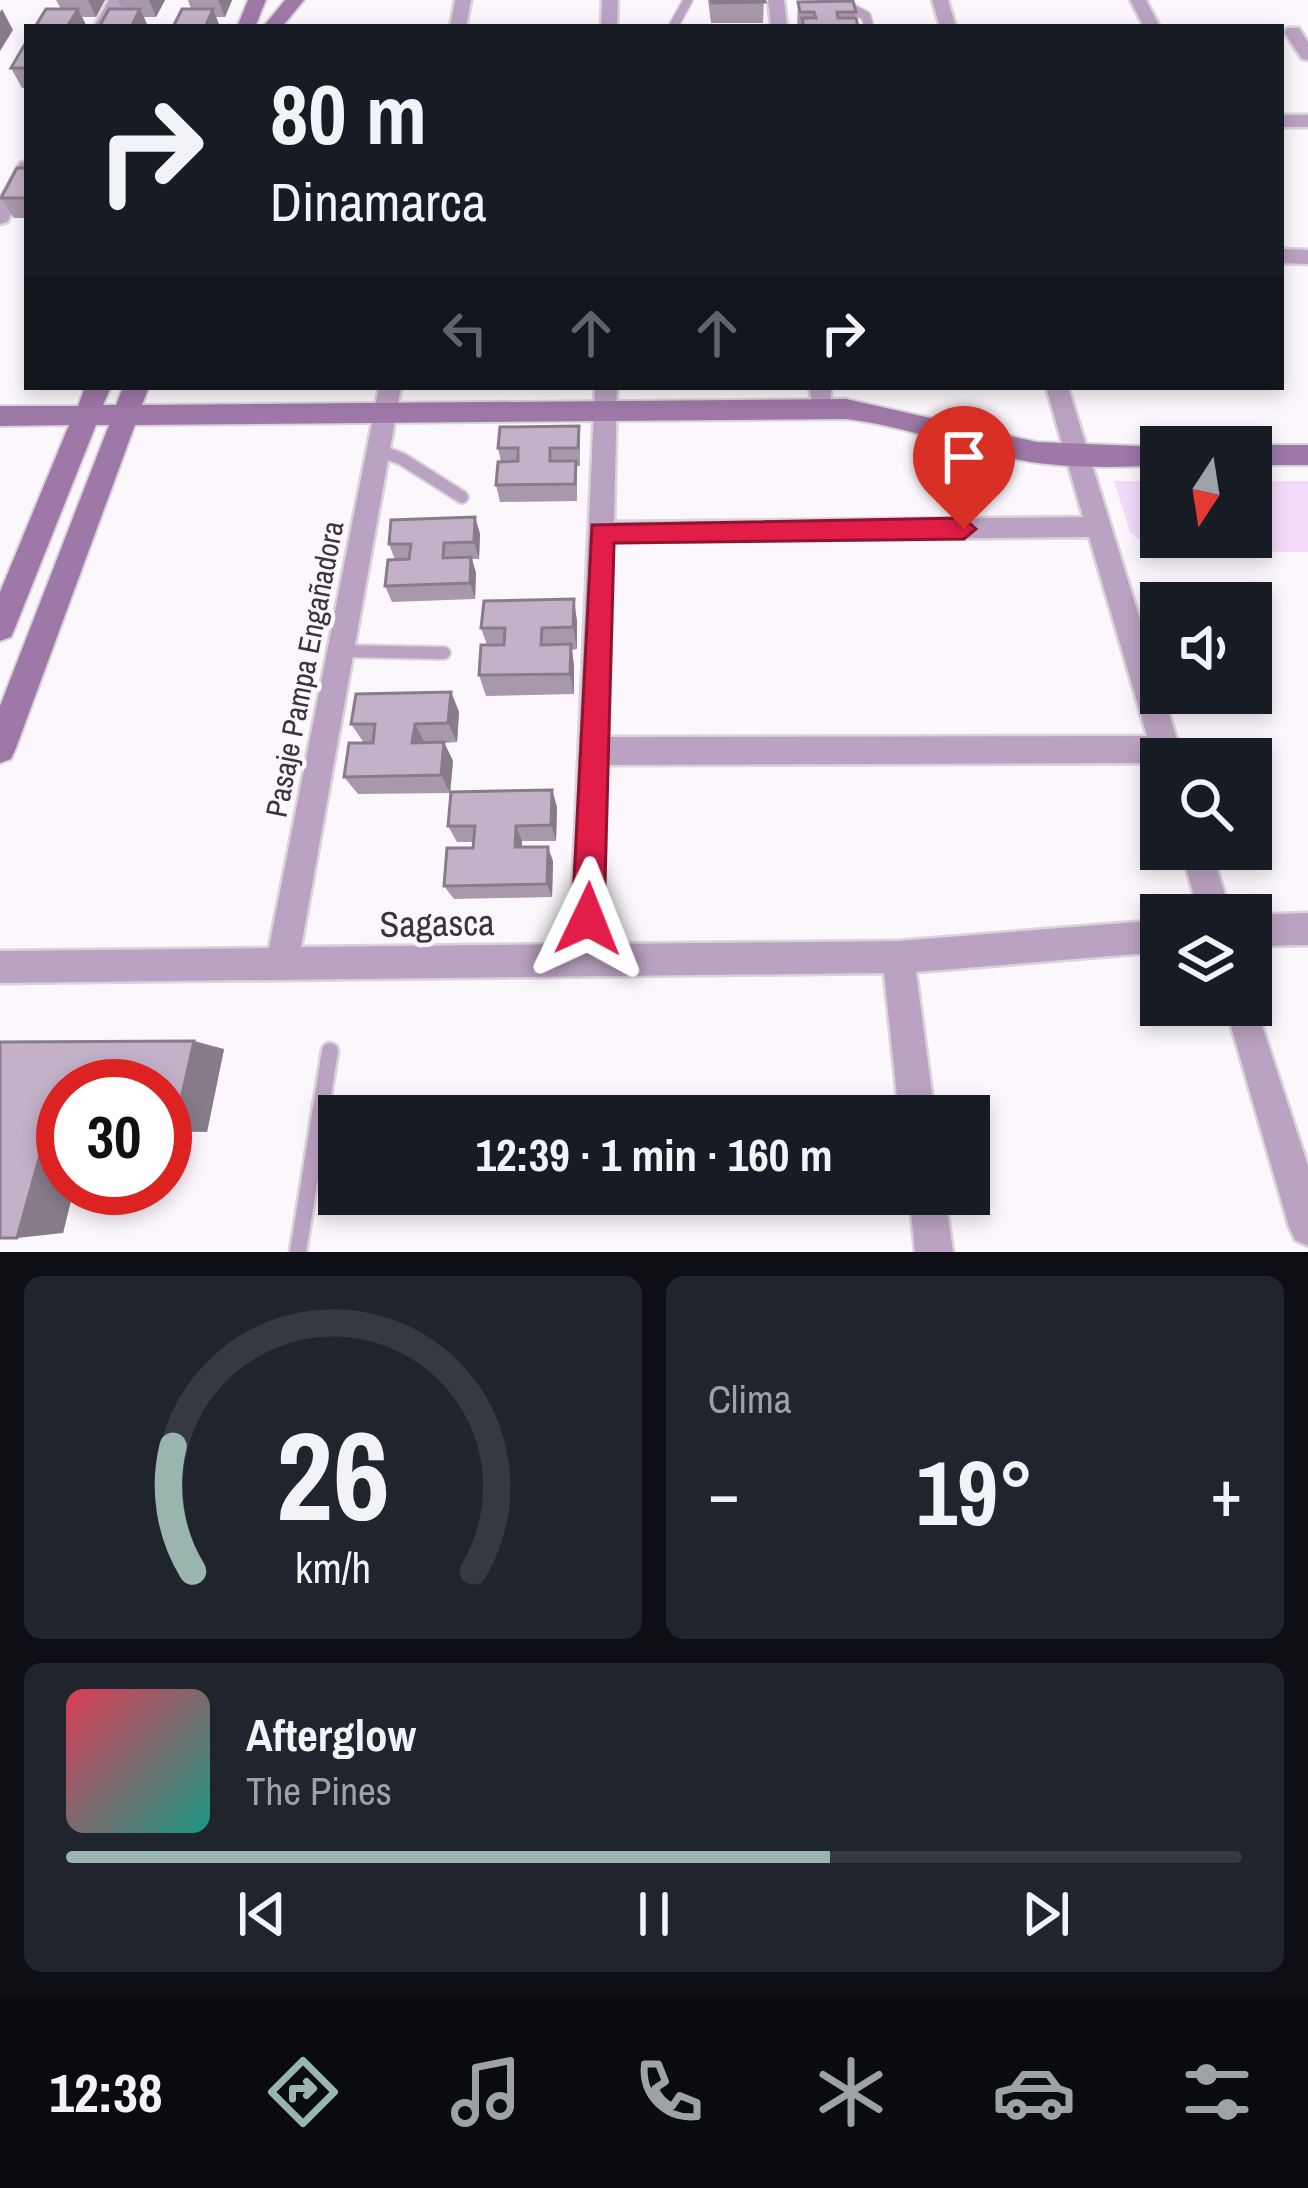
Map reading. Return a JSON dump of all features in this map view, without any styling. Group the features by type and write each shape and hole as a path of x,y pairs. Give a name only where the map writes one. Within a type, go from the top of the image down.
{"street":[{"path":"275,24 295,0"},
{"path":"1294,32 1308,55"},
{"path":"0,218 24,173"},
{"path":"0,628 97,390"},
{"path":"0,748 135,390"},
{"path":"1059,390 1162,738"},
{"path":"586,961 606,398"},
{"path":"0,416 125,416 388,400 821,398 1018,450 1078,457 1140,456"},
{"name":"Pasaje Pampa Engañadora","path":"282,964 388,400"},
{"path":"1272,455 1308,455"},
{"path":"601,532 1100,527"},
{"path":"593,752 1140,754"},
{"path":"1272,930 1308,929"},
{"name":"Sagasca","path":"0,967 898,957 1140,938"},
{"path":"898,957 914,1095"},
{"path":"1248,1026 1308,1227"},
{"path":"930,1215 934,1252"}],"lane":[{"path":"836,0 866,16 867,24"},
{"path":"378,451 402,459 462,496"},
{"path":"341,651 444,653"},
{"path":"298,1252 330,1052"}],"shaded area":[{"path":"1114,481 1140,481 1140,540 1130,532"},
{"path":"1272,481 1308,481 1308,552 1272,552"}],"building":[{"path":"764,0 765,2 712,3"},
{"path":"853,1 856,12 837,12 838,18 856,18 857,24 803,24 802,18 816,18 814,12 800,12 798,2"},
{"path":"46,9 78,9 69,24 37,24"},
{"path":"109,9 140,9 132,24 101,24"},
{"path":"182,9 213,9 206,24 174,24"},
{"path":"24,46 24,68 11,68"},
{"path":"17,168 24,168 24,198 1,198"},
{"path":"579,426 578,448 550,448 550,461 576,461 575,484 496,485 498,462 518,461 518,448 498,448 500,427"},
{"path":"475,517 474,542 444,543 443,558 471,557 470,583 385,586 388,560 409,559 411,544 389,544 391,520"},
{"path":"574,599 573,627 542,628 541,645 571,644 570,674 479,675 481,645 504,645 505,628 481,628 484,601"},
{"path":"451,692 448,723 415,724 412,743 444,742 441,775 344,777 349,743 373,743 375,724 351,724 356,694"},
{"path":"552,790 551,825 516,826 515,847 548,847 547,884 444,886 447,848 473,848 475,826 448,826 451,792"},
{"path":"194,1041 190,1059 36,1059 36,1170 17,1238 0,1238 0,1042"}],"route":[{"path":"588,919 601,532 964,529"}]}
